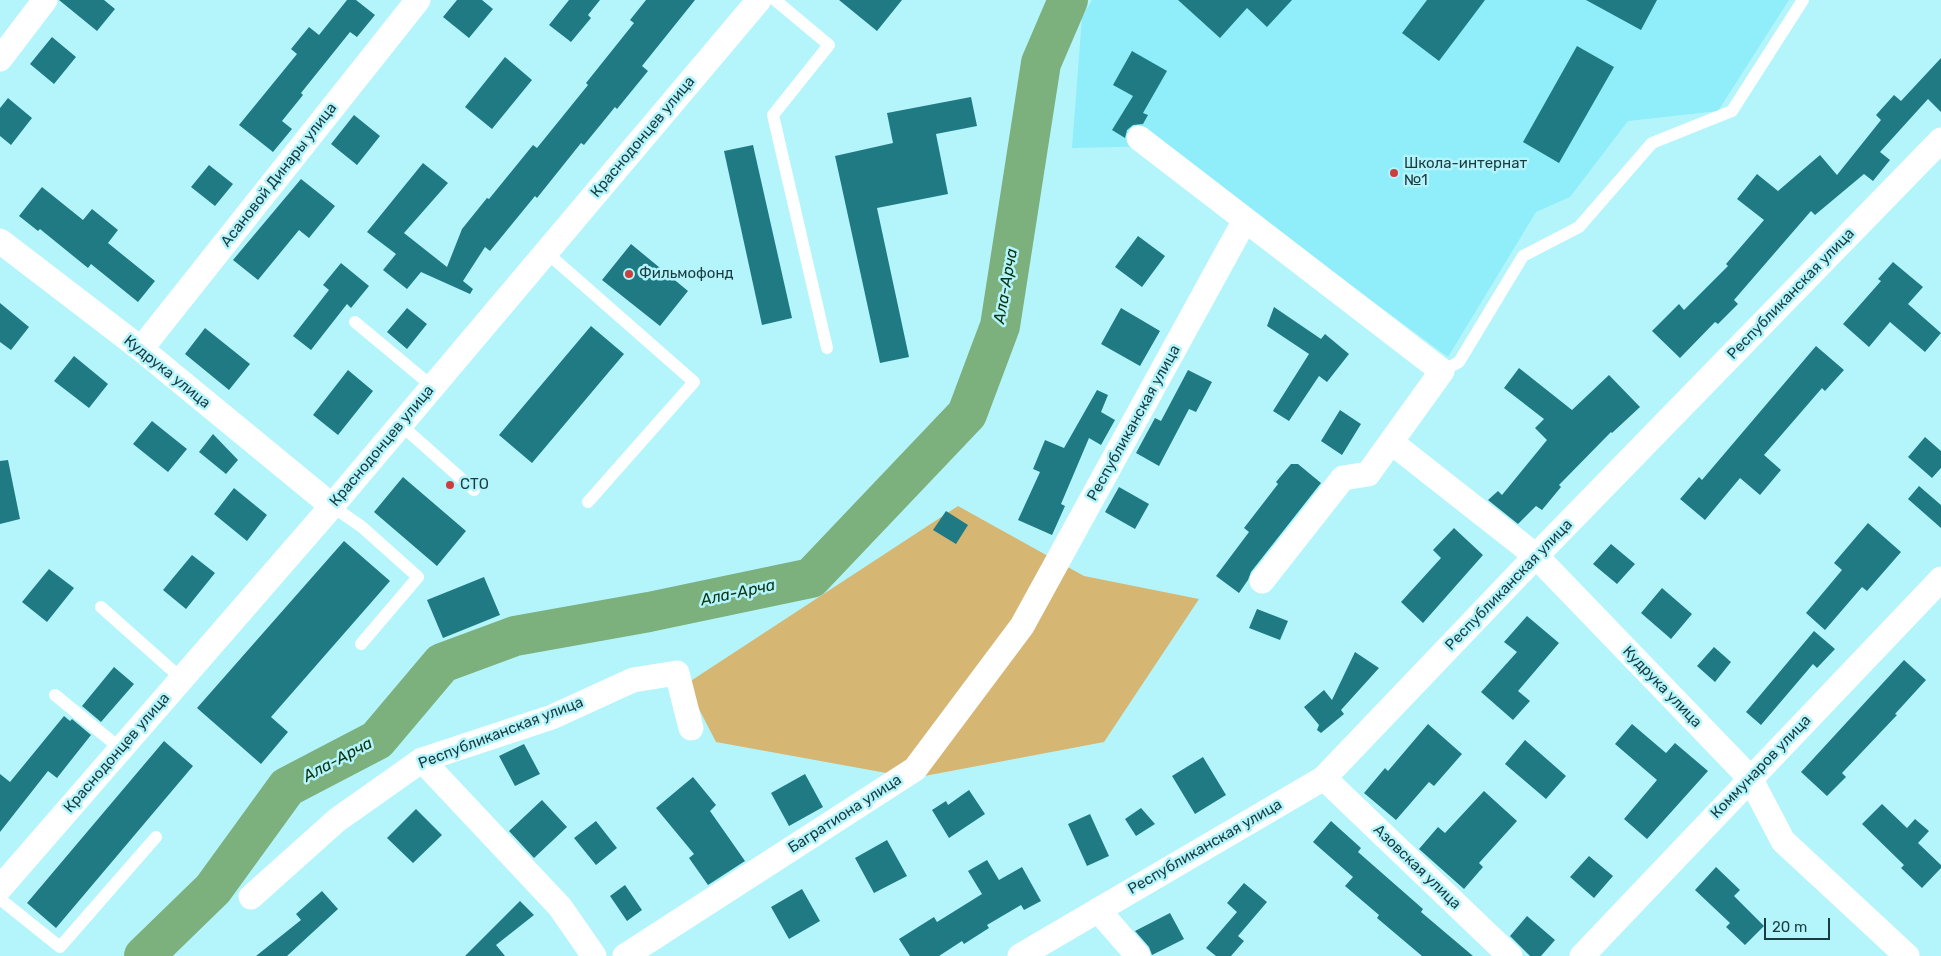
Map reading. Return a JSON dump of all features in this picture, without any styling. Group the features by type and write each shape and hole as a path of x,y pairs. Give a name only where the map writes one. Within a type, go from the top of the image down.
{"street":[{"path":"0,59 45,0"},
{"name":"Асановой Динары улица","path":"141,349 418,0"},
{"name":"Краснодонцев улица","path":"0,888 332,506 759,0"},
{"path":"1139,138 1442,371 1368,474 1342,478 1262,581"},
{"name":"Республиканская улица","path":"1020,956 1324,778 1536,556 1941,140"},
{"name":"Республиканская улица","path":"1022,626 1245,220"},
{"name":"Кудрука улица","path":"0,241 141,349 332,506"},
{"name":"Кудрука улица","path":"1391,442 1536,556 1750,778 1783,841 1907,956"},
{"name":"Коммунаров улица","path":"1582,956 1941,579"},
{"name":"Багратиона улица","path":"626,956 915,769 1022,626"},
{"name":"Республиканская улица","path":"251,896 337,820 422,760 552,717 634,680 677,673 691,728"},
{"path":"422,760 560,907 594,956"},
{"name":"Азовская улица","path":"1324,778 1510,956"},
{"path":"1098,910 1138,956"}],"lane":[{"path":"775,0 829,45 773,115 827,348"},
{"path":"1442,371 1459,362 1523,256 1579,227 1652,143 1732,111 1803,0"},
{"path":"546,252 694,382 588,502"},
{"path":"355,322 433,387"},
{"path":"401,425 474,490"},
{"path":"332,506 362,528 418,577 361,644"},
{"path":"101,607 182,679"},
{"path":"55,695 121,749"},
{"path":"0,899 60,947 156,837"}],"shaded area":[{"name":"Школа-интернат №1","path":"1092,0 1789,0 1718,111 1628,121 1570,197 1536,212 1448,357 1163,146 1072,148 1082,17"},
{"path":"958,506 1084,576 1199,599 1104,742 914,778 716,742 686,684"}],"building":[{"path":"59,0 104,0 115,9 97,31"},
{"path":"347,0 356,0 375,15 357,37 350,32 301,93 303,95 282,121 292,129 273,152 239,125 297,54 291,49 309,27 319,35"},
{"path":"457,0 482,0 493,9 469,38 443,17"},
{"path":"569,0 600,0 588,15 591,18 571,42 549,25"},
{"path":"646,0 695,0 642,66 648,71 617,109 615,107 584,145 581,143 537,198 535,196 490,251 485,247 463,281 473,289 470,294 421,272 407,289 383,270 396,254 367,232 423,163 448,183 404,233 447,267 462,229 533,145 537,148 588,85 586,83 634,23 630,20"},
{"path":"839,0 902,0 877,31"},
{"path":"1178,0 1292,0 1267,27 1247,8 1220,38"},
{"path":"1427,0 1485,0 1439,61 1402,33"},
{"path":"1586,0 1657,0 1641,30"},
{"path":"52,37 76,57 54,84 30,64"},
{"path":"1577,46 1614,67 1559,163 1523,142"},
{"path":"1132,51 1167,71 1143,113 1148,115 1143,124 1133,125 1127,130 1125,138 1112,130 1133,96 1113,85"},
{"path":"505,57 532,80 492,129 465,107"},
{"path":"1941,58 1941,112 1928,99 1880,152 1890,160 1873,181 1864,174 1815,215 1811,211 1734,300 1738,304 1718,324 1715,322 1680,358 1652,331 1679,304 1684,310 1728,266 1726,264 1764,220 1737,199 1757,174 1778,191 1820,155 1837,175 1881,120 1876,115 1894,95 1901,101"},
{"path":"971,97 977,126 936,134 948,194 877,208 909,357 880,363 835,156 893,143 887,113"},
{"path":"8,98 32,118 11,145 0,136 0,108"},
{"path":"354,115 380,136 357,165 331,144"},
{"path":"753,145 792,318 762,325 724,151"},
{"path":"209,165 233,184 215,206 191,187"},
{"path":"301,179 335,206 309,238 299,230 258,280 233,260"},
{"path":"42,187 83,220 92,209 118,230 108,243 155,281 138,302 91,264 88,268 40,229 38,231 19,216"},
{"path":"1138,236 1165,256 1142,287 1115,267"},
{"path":"631,244 688,291 660,326 602,280"},
{"path":"1893,262 1923,287 1908,304 1941,333 1925,352 1890,322 1869,347 1843,324 1881,281 1878,279"},
{"path":"341,263 369,286 351,308 347,304 311,350 293,336 329,290 323,285"},
{"path":"0,303 29,327 11,350 0,342"},
{"path":"1274,307 1321,339 1325,334 1349,354 1327,382 1319,376 1289,421 1273,411 1309,354 1267,326"},
{"path":"407,308 427,324 407,349 387,332"},
{"path":"1121,308 1160,331 1140,366 1101,344"},
{"path":"591,326 624,354 532,463 499,435"},
{"path":"205,328 250,364 229,390 185,354"},
{"path":"1816,346 1844,370 1825,391 1822,388 1764,455 1781,470 1760,495 1740,478 1705,520 1680,499 1699,477 1702,480"},
{"path":"74,356 108,384 89,408 54,381"},
{"path":"1519,368 1572,410 1609,375 1640,407 1611,432 1559,485 1561,487 1542,510 1536,506 1518,524 1488,500 1498,491 1502,495 1547,440 1535,428 1544,419 1504,388"},
{"path":"348,370 373,391 338,435 313,415"},
{"path":"1188,370 1212,382 1196,412 1189,409 1159,466 1136,453 1155,418 1161,421"},
{"path":"1097,390 1108,395 1101,412 1115,420 1101,445 1089,438 1061,504 1065,506 1052,535 1018,520 1040,472 1033,469 1045,440 1064,448"},
{"path":"1340,410 1361,424 1342,455 1321,441"},
{"path":"152,421 187,449 168,472 133,444"},
{"path":"213,434 238,460 226,474 199,452"},
{"path":"1925,437 1941,451 1941,468 1932,478 1908,457"},
{"path":"8,460 20,519 0,524 0,461"},
{"path":"1291,464 1298,464 1321,483 1251,572 1239,593 1216,576 1249,532 1244,528"},
{"path":"403,477 466,531 437,566 374,512"},
{"path":"1919,486 1941,505 1941,528 1908,499"},
{"path":"1119,487 1149,504 1135,529 1105,512"},
{"path":"234,488 267,515 247,541 214,514"},
{"path":"946,511 968,525 956,544 933,530"},
{"path":"1868,523 1901,552 1867,591 1862,587 1825,630 1806,613 1842,570 1834,563"},
{"path":"1454,528 1483,555 1423,623 1401,602 1441,558 1433,550"},
{"path":"344,541 390,581 271,717 288,732 261,764 197,708"},
{"path":"1611,544 1635,564 1617,584 1593,564"},
{"path":"192,555 215,573 186,609 163,590"},
{"path":"49,569 74,588 47,622 22,602"},
{"path":"484,577 500,615 443,638 427,600"},
{"path":"1662,588 1692,614 1671,639 1641,613"},
{"path":"1257,609 1288,621 1280,640 1249,628"},
{"path":"1527,616 1559,643 1518,691 1530,701 1513,720 1481,692 1517,652 1504,642"},
{"path":"1814,631 1835,649 1817,668 1813,664 1761,725 1746,712"},
{"path":"1714,647 1731,662 1715,682 1697,666"},
{"path":"1355,652 1379,668 1341,710 1344,714 1321,733 1317,730 1319,725 1304,707 1324,690 1332,700"},
{"path":"1904,660 1926,680 1895,714 1897,715 1842,773 1846,777 1827,796 1801,772"},
{"path":"114,667 134,684 101,722 82,706"},
{"path":"64,716 70,721 72,719 91,735 57,778 48,771 0,832 0,774 10,782"},
{"path":"1428,724 1462,754 1434,786 1429,782 1396,820 1364,793 1385,768 1388,771"},
{"path":"1632,724 1666,753 1675,743 1708,771 1647,839 1624,819 1657,780 1615,744"},
{"path":"1525,740 1566,776 1546,799 1505,764"},
{"path":"164,741 193,766 56,928 27,903"},
{"path":"524,744 540,774 515,786 499,756"},
{"path":"1203,757 1226,795 1195,814 1172,776"},
{"path":"805,774 823,807 789,826 771,793"},
{"path":"693,777 716,805 710,811 745,861 708,885 689,858 694,854 656,808"},
{"path":"969,790 985,814 949,838 932,810 946,801 948,805"},
{"path":"1484,791 1517,821 1479,863 1483,867 1464,889 1419,849 1438,827 1445,833"},
{"path":"542,800 567,827 534,858 509,831"},
{"path":"1882,804 1907,828 1915,819 1929,831 1918,843 1941,865 1941,868 1922,888 1901,868 1904,865 1862,824"},
{"path":"1141,808 1155,824 1136,836 1125,819"},
{"path":"416,809 442,835 413,863 387,838"},
{"path":"1090,814 1109,856 1087,866 1068,824"},
{"path":"596,821 617,848 596,865 574,838"},
{"path":"1331,821 1361,848 1358,852 1423,909 1421,912 1473,956 1422,956 1377,918 1379,915 1345,886 1353,877 1313,842"},
{"path":"887,840 907,876 874,893 855,858"},
{"path":"1589,856 1613,876 1594,898 1570,877"},
{"path":"987,860 999,880 1022,867 1041,901 1024,910 1021,905 987,925 989,928 964,944 962,941 939,956 910,956 899,939 934,917 937,922 982,894 968,871"},
{"path":"1716,867 1740,890 1734,896 1764,926 1745,945 1726,927 1730,923 1695,890"},
{"path":"1244,883 1267,902 1238,936 1244,941 1231,956 1216,956 1206,948 1237,912 1227,903"},
{"path":"625,885 642,910 627,921 610,896"},
{"path":"802,889 820,921 789,939 771,907"},
{"path":"322,891 338,909 287,956 256,956 301,920 296,914"},
{"path":"520,901 534,915 496,945 505,956 465,956"},
{"path":"1170,913 1184,939 1152,955 1149,947 1135,931"},
{"path":"1527,916 1555,940 1541,956 1530,956 1510,936"}],"waterway":[{"name":"Ала-Арча","path":"144,956 213,889 287,787 377,740 442,663 515,636 649,612 811,578 967,414 1000,326 1041,63 1068,0"}],"place":[{"name":"Школа-интернат №1","path":"1394,173"},
{"name":"Фильмофонд","path":"629,274"},
{"name":"СТО","path":"450,485"}]}
